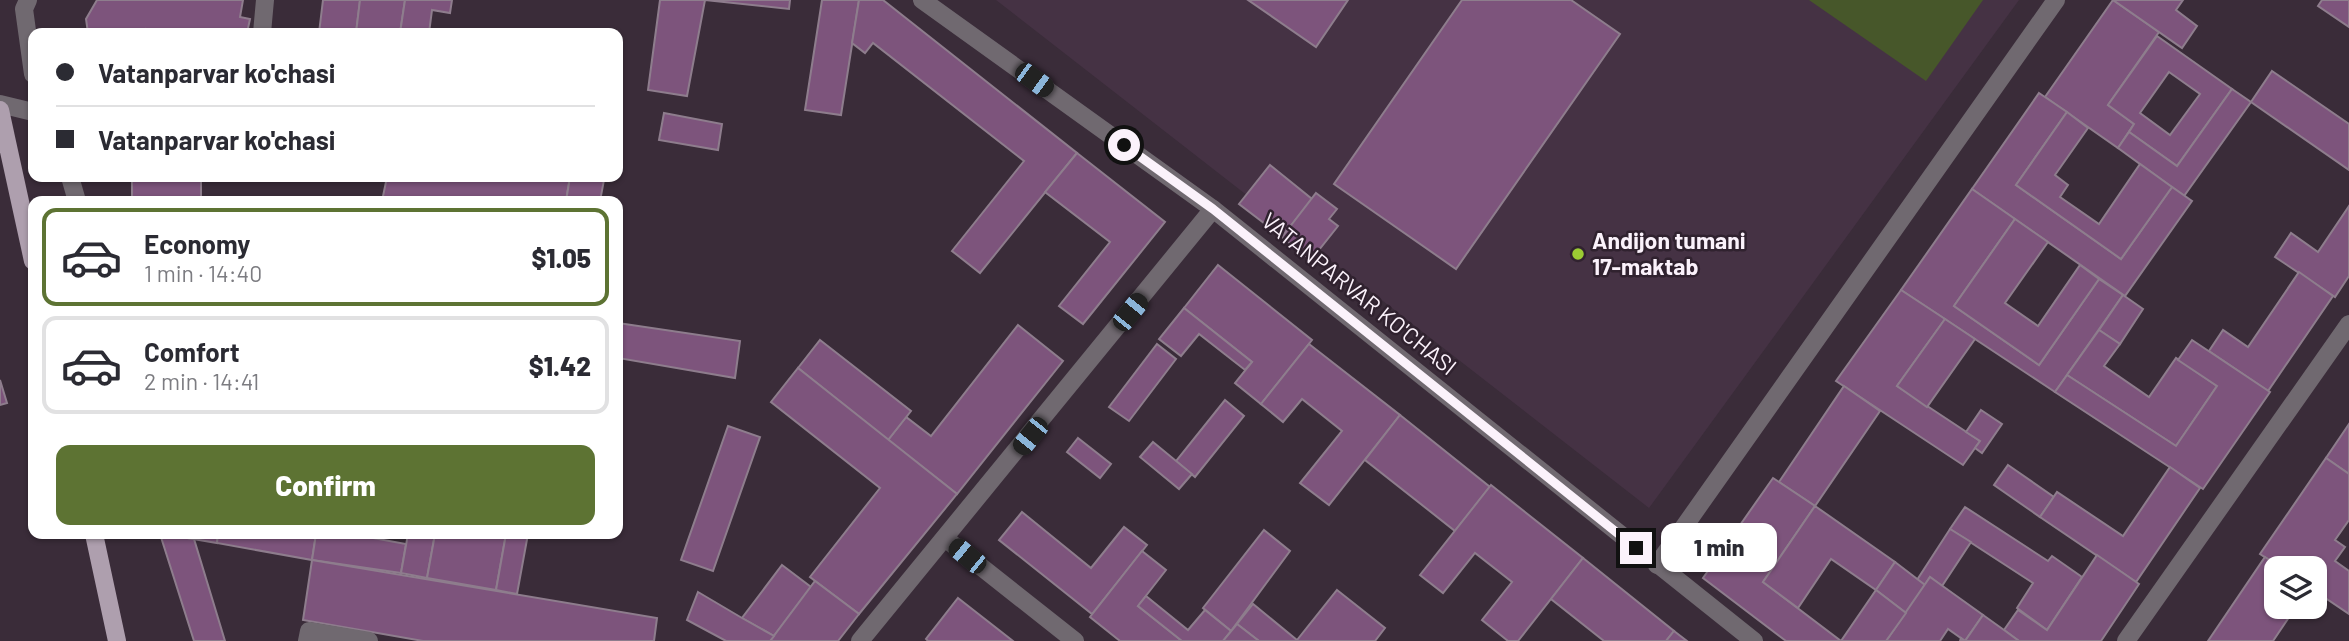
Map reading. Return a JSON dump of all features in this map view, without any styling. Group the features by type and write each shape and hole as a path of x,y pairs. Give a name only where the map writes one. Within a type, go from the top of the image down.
{"main road":[{"path":"0,110 28,238"},
{"path":"95,539 117,641"}],"lane":[{"path":"28,0 24,9 28,38"},
{"path":"262,28 265,0"},
{"name":"VATANPARVAR KO'CHASI","path":"922,0 1213,209 1754,641"},
{"path":"1657,565 2056,0"},
{"path":"0,104 28,111"},
{"path":"860,641 1213,209"},
{"path":"2126,641 2349,324"},
{"path":"946,539 1074,641"},
{"path":"307,641 309,631 369,641"}],"shaded area":[{"name":"Andijon tumani 17-maktab","path":"996,0 2019,0 1649,508"}],"green space":[{"path":"1809,0 1983,0 1926,81"}],"building":[{"path":"97,0 243,0 240,17 250,19 248,28 87,28 86,19"},
{"path":"323,0 360,0 357,28 320,28"},
{"path":"360,0 405,0 401,28 357,28"},
{"path":"405,0 452,0 450,13 432,10 430,28 401,28"},
{"path":"660,0 705,0 687,96 648,90"},
{"path":"705,0 790,0 789,9"},
{"path":"822,0 859,0 841,115 805,110"},
{"path":"859,0 883,0 1077,153 980,273 952,251 1024,161 873,43 865,53 852,43"},
{"path":"1248,0 1348,0 1316,47"},
{"path":"1462,0 1571,0 1620,34 1456,269 1334,184"},
{"path":"2113,0 2159,32 2108,105 2134,124 2118,148 2045,97"},
{"path":"2113,0 2183,0 2176,10 2197,26 2182,48"},
{"path":"2322,0 2349,0 2349,27 2318,6"},
{"path":"2157,36 2232,89 2177,166 2129,132 2134,124 2108,105","holes":["2169,72 2200,94 2170,135 2140,113"]},
{"path":"2272,71 2349,124 2349,170 2251,102"},
{"path":"2232,89 2251,102 2184,196 2118,148 2129,132 2177,166"},
{"path":"2039,93 2067,112 2016,185 2121,259 2172,187 2192,201 2125,296 1972,189"},
{"path":"2067,112 2088,128 2055,175 2068,185 2060,197 2099,224 2140,164 2172,187 2121,259 2016,185"},
{"path":"664,113 722,124 718,150 659,140"},
{"path":"1077,153 1165,222 1083,324 1059,306 1110,242 1045,192"},
{"path":"1270,165 1312,199 1282,237 1239,204"},
{"path":"132,182 201,182 201,196 132,196"},
{"path":"386,182 569,182 567,196 383,196"},
{"path":"569,182 604,182 601,196 567,196"},
{"path":"1972,189 2015,219 1954,306 2039,365 2099,279 2123,295 2055,392 1901,290"},
{"path":"1316,193 1337,209 1329,219 1338,226 1311,260 1282,237"},
{"path":"2349,206 2349,276 2335,297 2275,257 2291,233 2318,252"},
{"path":"2015,219 2048,242 2005,303 2038,326 2080,265 2099,279 2039,365 1954,306"},
{"path":"1218,265 1312,340 1261,404 1235,383 1252,362 1184,308"},
{"path":"2299,272 2333,296 2268,391 2209,351 2223,330 2248,347"},
{"path":"1901,290 1945,319 1897,386 1980,441 1963,465 1836,381"},
{"path":"2123,295 2143,309 2120,344 2099,330"},
{"path":"1184,308 1252,362 1245,370 1199,334 1181,356 1159,339"},
{"path":"1945,319 1975,339 1927,407 1897,386"},
{"path":"623,324 740,341 735,378 623,359"},
{"path":"1018,325 1063,361 957,494 888,440 906,417 931,436"},
{"path":"2099,330 2120,344 2104,366 2149,397 2176,358 2217,386 2176,446 2067,375"},
{"path":"820,340 911,411 888,440 798,368"},
{"path":"2192,340 2270,392 2203,489 2055,392 2067,375 2176,446 2217,386 2178,360"},
{"path":"1157,344 1176,359 1129,421 1109,407"},
{"path":"1309,344 1400,415 1329,505 1300,483 1342,431 1302,399 1283,422 1261,404"},
{"path":"798,368 957,494 859,614 810,577 880,488 771,402"},
{"path":"0,380 7,403 0,405"},
{"path":"1844,386 1880,411 1815,506 1779,482"},
{"path":"1225,400 1244,416 1195,477 1176,461"},
{"path":"1981,410 2002,424 1982,453 1975,448 1980,441 1966,432"},
{"path":"1400,415 1490,487 1455,531 1365,460"},
{"path":"2349,424 2349,474 2326,458"},
{"path":"728,426 760,437 713,571 681,560"},
{"path":"1078,438 1111,464 1100,478 1067,452"},
{"path":"1153,442 1192,474 1179,489 1140,457"},
{"path":"2326,458 2349,474 2349,520 2335,540 2345,547 2335,561 2349,571 2349,614 2327,599 2327,556 2264,557 2260,554"},
{"path":"2008,465 2054,497 2040,517 1994,485"},
{"path":"2170,467 2200,488 2136,582 2040,517 2057,492 2123,536"},
{"path":"1773,478 1815,506 1763,582 1841,641 1786,641 1703,578"},
{"path":"1491,485 1583,558 1518,641 1508,641 1482,620 1512,582 1475,553 1443,593 1420,575"},
{"path":"1815,506 1895,562 1876,590 1831,559 1798,608 1763,582"},
{"path":"1965,507 2048,561 2052,556 2082,577 2047,630 2017,608 2033,583 1950,529"},
{"path":"1022,512 1091,568 1124,527 1147,545 1092,614 999,540"},
{"path":"1950,529 1971,542 1942,586 1930,577 1925,585 1917,580"},
{"path":"1264,530 1290,551 1231,631 1203,608"},
{"path":"162,539 194,539 225,641 194,641"},
{"path":"193,539 217,539 217,543"},
{"path":"217,539 315,539 312,560 217,543"},
{"path":"315,539 378,539 406,544 401,573 312,560"},
{"path":"407,539 434,539 427,578 401,573"},
{"path":"434,539 505,539 496,590 427,578"},
{"path":"505,539 527,539 517,594 496,590"},
{"path":"1142,551 1166,570 1138,606 1182,641 1120,641 1090,617"},
{"path":"2097,555 2139,584 2101,641 2019,641 2004,630 2018,610 2047,630"},
{"path":"1583,558 1674,631 1666,641 1604,641 1551,599"},
{"path":"2264,558 2264,619 2288,619 2273,641 2208,641"},
{"path":"312,560 657,618 654,641 423,641 303,620"},
{"path":"1895,562 1925,585 1906,613 1876,590"},
{"path":"782,565 811,587 774,636 742,618"},
{"path":"1930,577 1983,615 1965,641 1948,629 1940,641 1886,641"},
{"path":"815,581 859,614 838,641 770,641"},
{"path":"1337,590 1385,628 1375,641 1259,641 1237,624 1253,604 1297,640"},
{"path":"1876,590 1906,613 1886,641 1841,641"},
{"path":"698,592 774,636 770,641 726,641 687,620"},
{"path":"1146,596 1188,630 1205,610 1231,631 1223,641 1182,641 1138,606"},
{"path":"958,598 1013,641 928,641 926,639"},
{"path":"1983,615 2019,641 1965,641"},
{"path":"1237,624 1259,641 1223,641"},
{"path":"1674,631 1687,641 1666,641"}],"place":[{"name":"Andijon tumani 17-maktab","path":"1578,254"}],"route":[{"path":"1124,145 1213,209 1636,548"}]}
